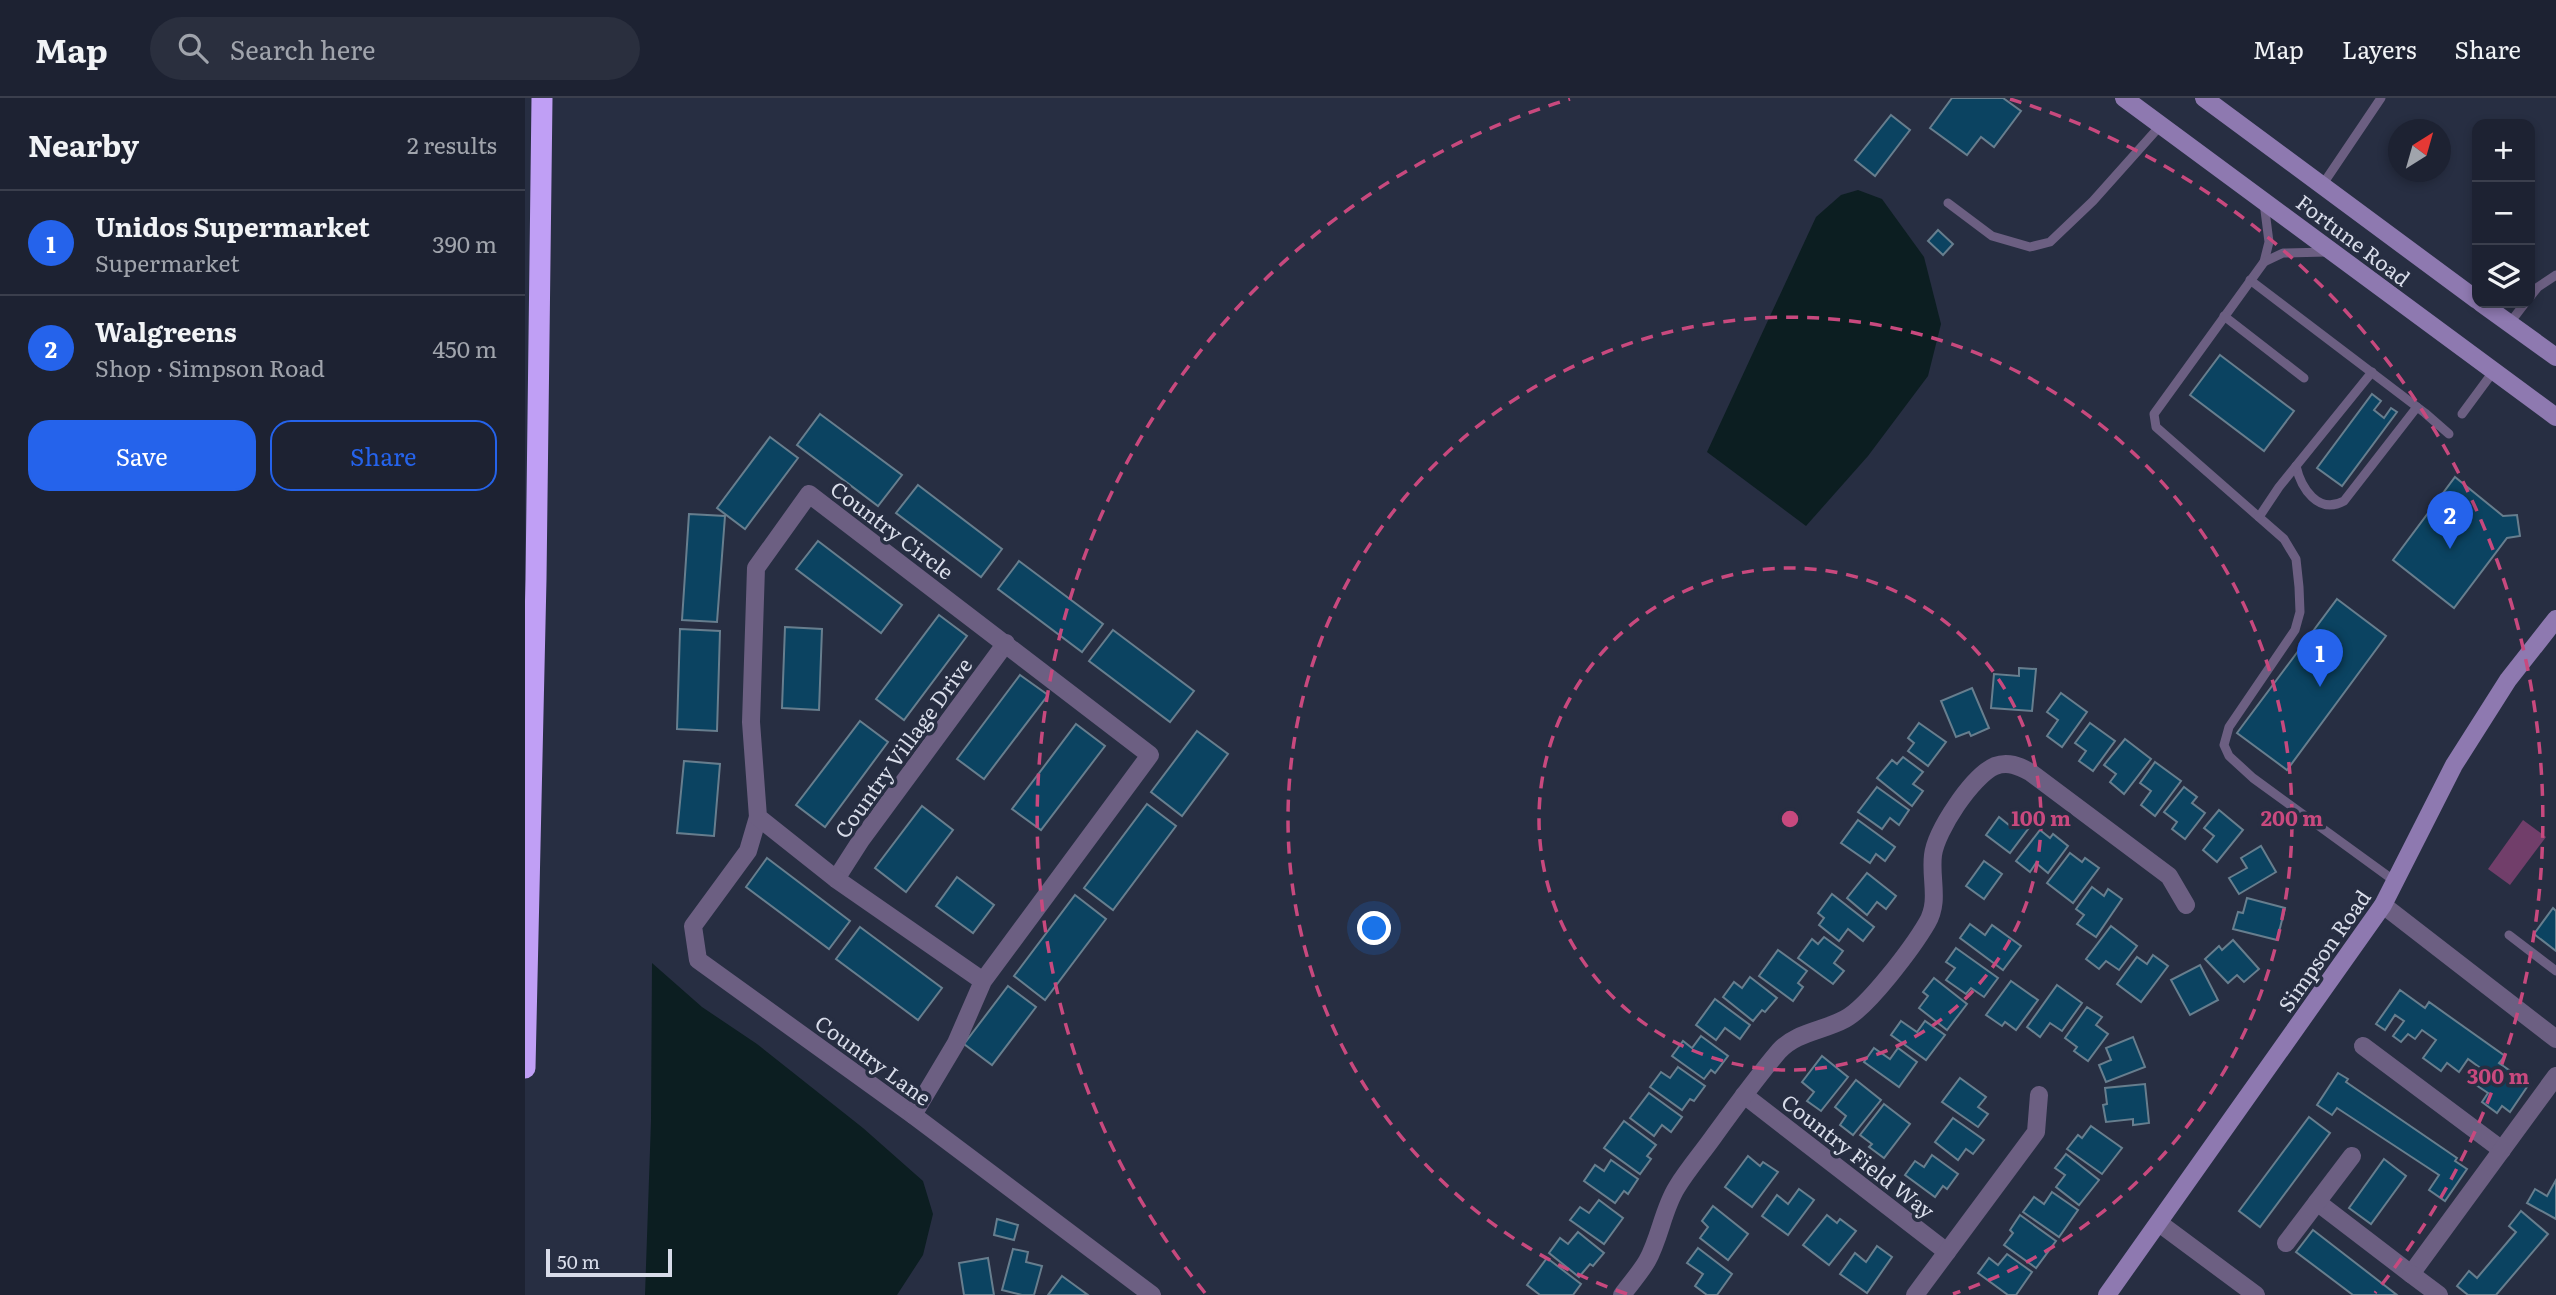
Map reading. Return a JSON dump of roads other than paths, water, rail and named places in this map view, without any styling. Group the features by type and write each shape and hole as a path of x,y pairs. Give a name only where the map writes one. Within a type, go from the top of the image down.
{"highway":[{"path":"525,1068 530,579 542,98"}],"main road":[{"name":"Fortune Road","path":"2124,98 2556,417"},
{"name":"Fortune Road","path":"2204,98 2472,296"},
{"name":"Fortune Road","path":"2488,308 2556,358"},
{"name":"Simpson Road","path":"2107,1295 2383,905 2455,765 2508,680 2555,622"}],"street":[{"name":"Country Circle","path":"758,817 751,722 756,568 809,494 1150,755 983,981 956,1043 913,1115"},
{"name":"Country Village Drive","path":"836,879 861,840 1006,643"},
{"path":"1622,1295 1647,1261 1675,1189 1744,1095 1791,1040 1848,1018 1864,1005 1916,940 1929,921 1934,905 1932,857 1942,828 1985,772 1997,765 2019,765 2030,772 2169,876 2186,905"},
{"path":"758,817 836,879 983,981"},
{"name":"Country Lane","path":"758,817 748,851 693,926 698,960 913,1115 1152,1295"},
{"path":"2383,905 2556,1039"},
{"path":"2363,1046 2502,1150"},
{"path":"2411,1274 2556,1076"},
{"name":"Country Field Way","path":"1744,1095 1947,1252"},
{"path":"1915,1295 2036,1132 2039,1095"},
{"path":"2286,1243 2352,1156"},
{"path":"2317,1202 2439,1295"},
{"path":"2159,1223 2256,1295"}],"lane":[{"path":"2323,184 2381,98"},
{"path":"1948,203 1992,236 2030,247 2050,242 2093,201 2160,126"},
{"path":"2264,200 2269,242 2264,262 2154,414 2156,427 2284,539 2296,559 2300,612 2295,630 2229,727 2224,745 2229,755 2253,778 2396,882"},
{"path":"2264,262 2283,253 2331,251"},
{"path":"2535,291 2556,275"},
{"path":"2251,280 2449,434"},
{"path":"2509,324 2521,308"},
{"path":"2224,316 2304,378"},
{"path":"2259,517 2372,372"},
{"path":"2462,414 2493,372"},
{"path":"2297,466 2299,481 2308,494 2325,505 2335,506 2344,501 2417,407"},
{"path":"2509,935 2556,971"}],"place":[{"name":"Walgreens","path":"2450,549"},
{"name":"Unidos Supermarket","path":"2320,687"}]}
